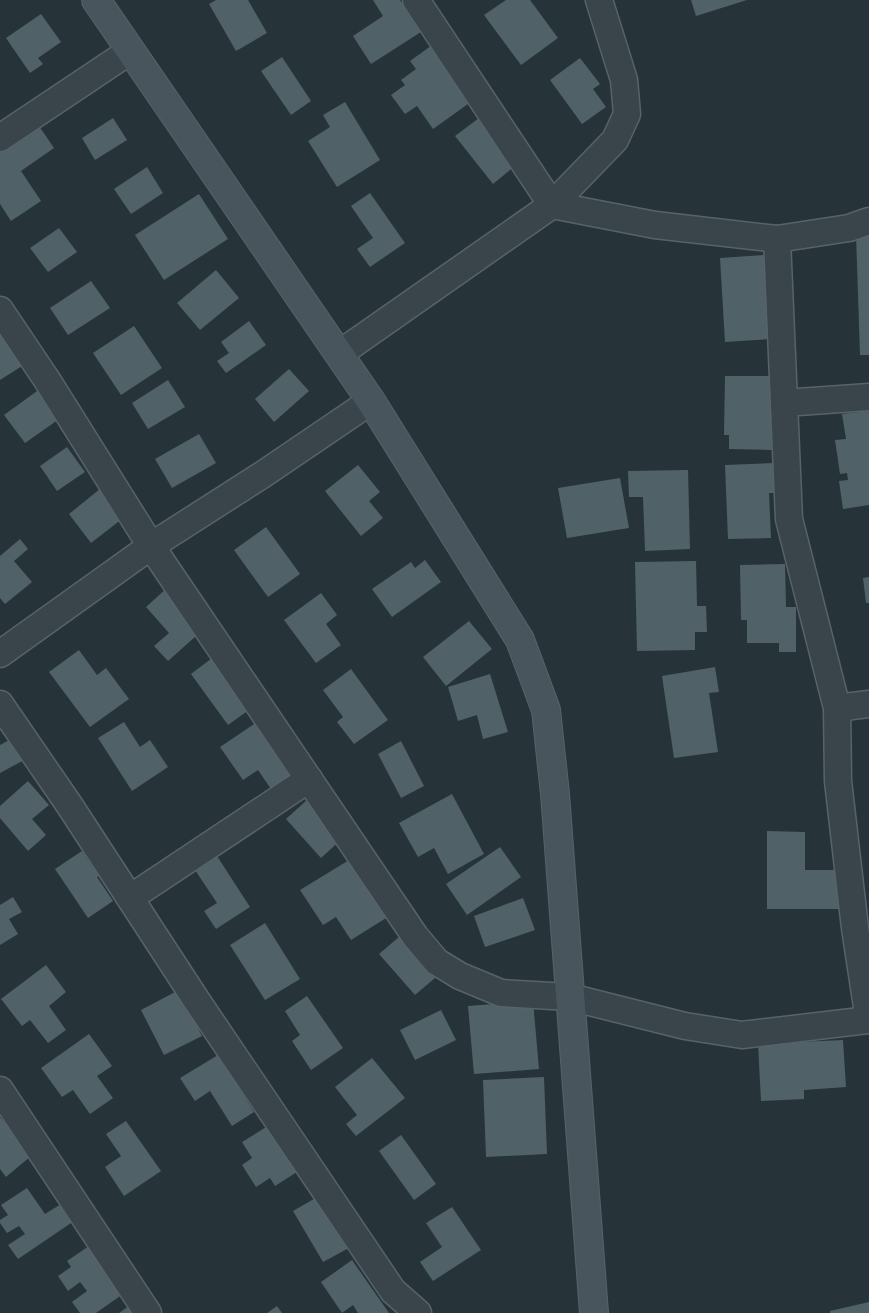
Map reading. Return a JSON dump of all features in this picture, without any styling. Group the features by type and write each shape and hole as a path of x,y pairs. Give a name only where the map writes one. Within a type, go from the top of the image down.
{"street":[{"path":"96,0 371,401 520,640 546,710 555,794 594,1313"},
{"path":"416,0 552,205 655,225 777,239 850,228 869,221"},
{"path":"339,354 552,205 615,140 627,114 624,80 599,0"},
{"path":"0,138 130,51"},
{"path":"0,310 47,380 151,546 415,936 437,962 460,976 501,993 570,997 685,1026 742,1035 869,1020 862,927 838,781 837,708 790,518 777,239"},
{"path":"784,403 869,397"},
{"path":"0,654 151,546 262,475 371,401"},
{"path":"0,704 197,1001 393,1291 418,1313"},
{"path":"837,708 869,704"},
{"path":"130,898 309,779"},
{"path":"0,1090 148,1313"}],"building":[{"path":"216,0 248,0 267,33 236,51 209,4"},
{"path":"373,0 400,0 421,32 371,64 353,36 383,16"},
{"path":"506,0 530,0 558,38 521,65 484,15"},
{"path":"691,0 747,0 696,16"},
{"path":"41,14 61,42 38,58 43,64 30,73 6,38"},
{"path":"435,43 475,99 433,129 417,106 405,114 391,95 405,85 401,80 416,69 410,61"},
{"path":"282,57 311,101 291,115 261,71"},
{"path":"580,58 600,84 593,89 606,107 582,124 550,80"},
{"path":"345,102 380,160 337,187 308,141 330,127 323,115"},
{"path":"113,118 127,140 95,160 82,138"},
{"path":"479,118 516,165 493,184 455,136"},
{"path":"39,126 54,148 21,171 41,201 11,221 0,204 0,152"},
{"path":"147,167 163,193 131,214 114,189"},
{"path":"370,193 405,243 370,267 357,249 373,238 351,206"},
{"path":"199,194 228,239 164,280 135,235"},
{"path":"59,228 77,252 48,272 30,248"},
{"path":"869,233 869,355 860,355 856,234"},
{"path":"765,255 770,339 725,342 720,258"},
{"path":"216,270 239,298 200,330 177,303"},
{"path":"91,281 110,308 68,335 50,308"},
{"path":"249,321 266,345 226,373 217,361 229,353 221,342"},
{"path":"134,326 162,368 121,395 93,353"},
{"path":"0,329 30,361 0,380"},
{"path":"289,369 309,391 274,422 255,399"},
{"path":"725,376 774,376 773,450 729,449 729,435 724,435"},
{"path":"168,380 185,407 148,429 132,403"},
{"path":"44,386 65,415 25,443 4,415"},
{"path":"869,411 869,505 843,509 839,481 848,480 847,473 840,474 835,440 846,439 842,414"},
{"path":"199,434 216,463 172,488 155,459"},
{"path":"67,447 85,472 57,491 40,466"},
{"path":"774,463 775,493 769,493 771,538 728,539 725,465"},
{"path":"358,465 380,492 369,501 383,518 361,536 325,491"},
{"path":"688,470 690,549 645,551 643,497 629,497 628,471"},
{"path":"620,478 629,528 567,538 558,488"},
{"path":"100,489 122,519 91,543 69,514"},
{"path":"266,527 300,574 268,597 234,550"},
{"path":"20,539 28,549 14,561 32,582 5,604 0,598 0,556"},
{"path":"425,560 441,582 392,617 372,589 411,562 415,568"},
{"path":"696,561 697,606 706,606 707,632 695,632 695,650 637,651 635,562"},
{"path":"785,564 786,607 796,607 796,652 779,652 779,643 747,643 747,620 741,620 740,565"},
{"path":"869,577 869,603 866,603 863,578"},
{"path":"168,587 205,628 168,661 154,646 169,633 146,607"},
{"path":"321,593 337,615 326,624 341,645 316,663 284,620"},
{"path":"469,621 492,649 446,686 423,657"},
{"path":"79,650 97,675 106,668 129,699 90,727 49,672"},
{"path":"216,655 253,707 228,725 191,674"},
{"path":"715,667 719,692 709,693 718,752 674,758 662,676"},
{"path":"351,669 388,720 354,744 337,722 343,717 323,690"},
{"path":"490,674 508,732 483,739 477,715 458,721 448,687"},
{"path":"263,718 301,773 273,792 258,770 243,780 220,747"},
{"path":"124,722 140,747 150,740 168,767 132,791 98,738"},
{"path":"15,737 26,759 0,773 0,745"},
{"path":"401,741 424,786 401,798 378,754"},
{"path":"28,781 49,805 32,819 46,835 28,851 0,818 0,806"},
{"path":"452,794 484,854 448,874 434,848 418,857 399,823"},
{"path":"308,799 343,838 321,858 286,819"},
{"path":"767,831 805,832 805,870 841,870 841,909 767,909"},
{"path":"500,847 521,877 467,915 446,884"},
{"path":"82,851 94,869 102,864 107,871 97,877 113,901 88,918 55,869"},
{"path":"217,856 250,907 216,929 204,911 217,903 195,870"},
{"path":"354,857 391,915 351,940 336,917 323,925 300,890"},
{"path":"13,897 22,912 9,919 18,934 0,945 0,905"},
{"path":"523,898 535,930 485,947 474,916"},
{"path":"265,923 300,979 265,1000 230,945"},
{"path":"406,931 442,972 415,995 379,954"},
{"path":"46,965 66,992 49,1006 66,1030 48,1043 30,1020 22,1026 1,999"},
{"path":"179,990 202,1036 164,1055 141,1010"},
{"path":"307,996 343,1048 311,1070 292,1041 300,1035 285,1011"},
{"path":"533,1001 539,1069 474,1074 468,1006"},
{"path":"441,1010 456,1040 415,1060 400,1030"},
{"path":"89,1034 112,1066 97,1076 113,1098 90,1114 73,1090 62,1097 41,1068"},
{"path":"843,1040 846,1087 804,1090 804,1099 761,1101 758,1044"},
{"path":"218,1055 254,1112 232,1126 210,1091 195,1101 180,1078"},
{"path":"372,1058 405,1098 356,1136 346,1124 357,1115 335,1087"},
{"path":"544,1077 547,1154 486,1157 483,1080"},
{"path":"0,1117 31,1156 6,1177 0,1169"},
{"path":"126,1121 161,1171 124,1196 105,1167 121,1156 106,1134"},
{"path":"268,1126 297,1172 275,1186 270,1178 256,1187 242,1165 252,1158 242,1142"},
{"path":"401,1135 436,1184 414,1200 379,1151"},
{"path":"27,1188 45,1214 61,1204 74,1221 18,1259 8,1245 25,1234 19,1226 7,1233 0,1220 8,1215 1,1205"},
{"path":"319,1196 349,1248 323,1262 293,1211"},
{"path":"452,1207 481,1250 433,1281 420,1262 442,1247 426,1223"},
{"path":"89,1246 123,1294 96,1313 80,1313 72,1302 87,1291 80,1282 68,1291 58,1276 71,1267 67,1261"},
{"path":"352,1260 389,1313 358,1313 353,1305 342,1313 321,1282"},
{"path":"869,1302 869,1313 830,1313 830,1311"},
{"path":"129,1306 134,1313 119,1313"},
{"path":"277,1306 282,1313 267,1313"}]}
